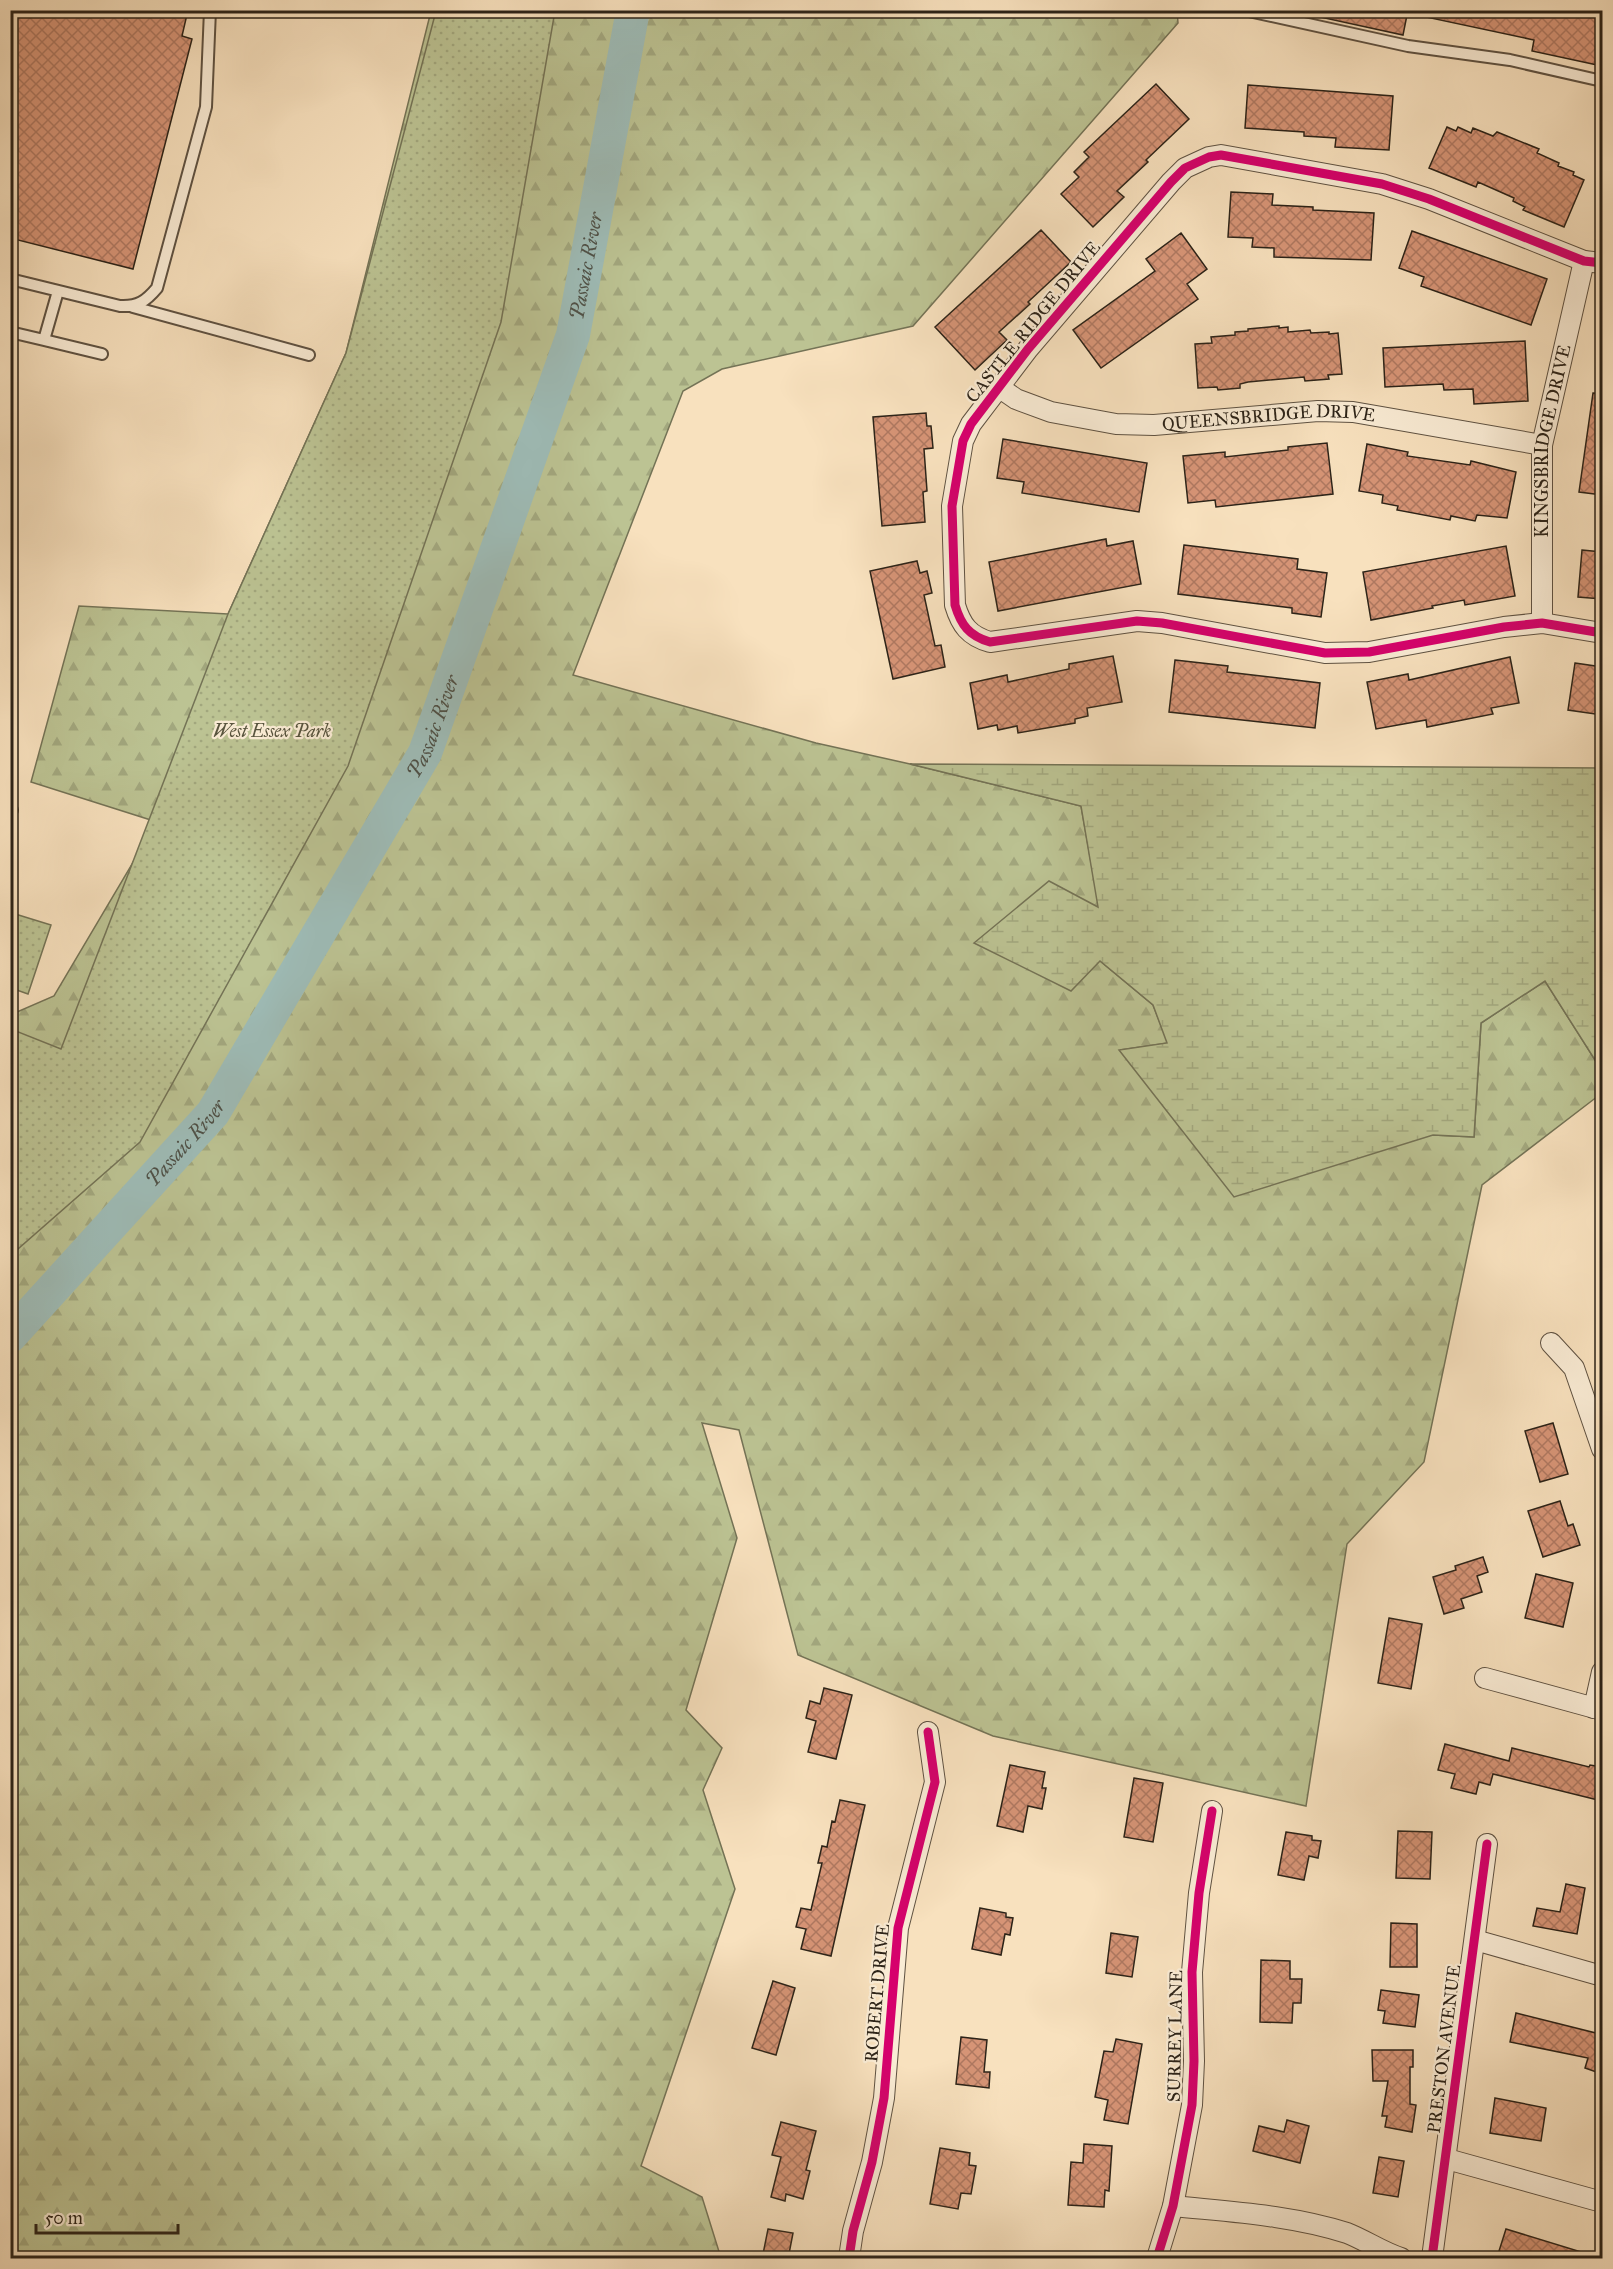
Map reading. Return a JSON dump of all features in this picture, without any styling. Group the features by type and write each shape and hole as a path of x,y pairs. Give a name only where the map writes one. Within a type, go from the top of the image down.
{"street":[{"name":"CASTLE RIDGE DRIVE","path":"1593,262 1429,199 1382,184 1266,162 1221,155 1209,157 1185,168 1171,182 1028,349 971,424 963,441 952,506 955,605 967,631 977,639 990,642 1137,621 1162,623 1325,653 1370,652 1504,627 1542,623 1602,633"},
{"name":"KINGSBRIDGE DRIVE","path":"1542,623 1542,445 1593,262"},
{"name":"QUEENSBRIDGE DRIVE","path":"1000,388 1016,399 1051,412 1116,424 1154,425 1318,411 1353,412 1542,445"},
{"path":"1551,1343 1574,1368 1602,1449"},
{"path":"1485,1678 1598,1709 1602,1672"},
{"name":"ROBERT DRIVE","path":"849,2259 853,2231 872,2162 884,2098 898,1928 935,1782 928,1732"},
{"name":"SURREY LANE","path":"1157,2259 1173,2206 1192,2105 1194,2061 1192,1972 1199,1893 1212,1811"},
{"name":"PRESTON AVENUE","path":"1432,2259 1487,1844"},
{"path":"1475,1940 1602,1976"},
{"path":"1447,2159 1602,2202"},
{"path":"1173,2206 1272,2216 1313,2224 1349,2234 1401,2259"}],"lane":[{"path":"134,307 147,300 157,288 206,107 210,10"},
{"path":"1244,10 1408,46 1510,60 1602,81"},
{"path":"10,279 120,306 134,307 309,355"},
{"path":"44,340 58,291"},
{"path":"10,332 102,354"}],"green space":[{"path":"1177,10 1178,23 913,326 722,369 683,391 573,675 816,743 1081,806 1099,907 1100,961 1153,1005 1168,1043 1120,1050 1433,1135 1474,1137 1481,1023 1545,981 1602,1071 1602,1093 1482,1185 1424,1462 1347,1544 1306,1806 993,1736 798,1655 739,1430 702,1423 737,1538 686,1710 722,1748 703,1790 735,1889 641,2166 702,2197 721,2258 11,2258 10,1015 54,996 157,822 31,782 79,606 228,614 346,353 431,11"},
{"name":"West Essex Park","path":"436,11 555,11 501,322 348,766 140,1142 11,1255 11,1029 61,1049 228,614 346,353"},
{"path":"910,764 1602,768 1602,1071 1545,981 1481,1023 1474,1137 1433,1135 1234,1197 1119,1050 1167,1043 1153,1005 1100,961 1071,991 974,943 1049,881 1098,907 1081,806"},
{"path":"12,913 51,925 28,994 11,988"}],"building":[{"path":"10,10 188,10 182,36 192,39 133,269 10,238"},
{"path":"1321,10 1408,10 1403,35 1320,17"},
{"path":"1426,10 1602,10 1602,66 1532,51 1534,40 1426,17"},
{"path":"1156,84 1189,119 1117,191 1124,197 1093,227 1061,194 1079,177 1074,172 1089,157 1084,152"},
{"path":"1248,85 1393,96 1389,150 1335,147 1336,138 1304,136 1304,132 1245,128"},
{"path":"1447,127 1456,131 1458,127 1471,133 1473,128 1493,136 1497,132 1539,149 1537,153 1559,163 1558,166 1574,172 1573,175 1584,180 1564,227 1523,210 1525,207 1513,201 1514,198 1478,182 1476,187 1429,168"},
{"path":"1231,192 1273,194 1272,205 1374,213 1371,260 1274,257 1274,248 1252,247 1253,238 1228,237"},
{"path":"1041,230 1071,262 999,332 1007,340 975,370 935,327"},
{"path":"1412,231 1547,279 1531,325 1421,286 1424,277 1399,268"},
{"path":"1181,233 1207,269 1187,284 1198,299 1101,368 1073,330 1155,271 1146,259"},
{"path":"1279,326 1279,328 1288,327 1288,332 1310,330 1311,333 1338,333 1342,374 1328,375 1329,379 1305,381 1304,377 1248,382 1240,384 1240,388 1218,390 1217,387 1198,388 1195,344 1212,343 1211,337 1235,335 1235,332 1248,331 1248,329"},
{"path":"1525,341 1528,401 1474,404 1473,389 1444,390 1443,384 1385,387 1383,348"},
{"path":"1593,393 1602,394 1602,495 1579,492"},
{"path":"926,413 927,426 931,426 933,448 924,449 927,491 923,492 925,522 882,526 873,417"},
{"path":"1003,439 1147,463 1139,512 1022,493 1024,482 997,478"},
{"path":"1327,443 1333,494 1216,507 1215,500 1188,503 1183,456 1225,452 1225,457"},
{"path":"1367,444 1408,452 1407,456 1470,465 1471,461 1516,472 1507,518 1477,515 1475,521 1451,516 1450,520 1397,510 1398,506 1382,503 1383,495 1359,491"},
{"path":"1106,539 1107,546 1133,541 1141,584 998,611 989,562"},
{"path":"1184,545 1298,559 1297,569 1327,573 1321,617 1292,613 1292,608 1178,594"},
{"path":"1506,546 1515,596 1465,605 1464,600 1371,620 1363,572"},
{"path":"1582,550 1602,552 1602,599 1578,597"},
{"path":"917,561 920,573 927,571 932,593 924,595 935,646 941,645 945,667 893,679 870,571"},
{"path":"1113,656 1122,702 1087,708 1088,716 1075,719 1075,723 1018,733 1017,726 998,730 997,725 978,729 970,683 1007,675 1008,682 1069,669 1069,664"},
{"path":"1510,657 1519,703 1491,708 1493,714 1427,727 1426,720 1376,729 1367,682 1408,674 1409,680"},
{"path":"1175,660 1228,666 1227,672 1320,683 1315,728 1169,712"},
{"path":"1575,663 1602,667 1602,715 1568,710"},
{"path":"1553,1423 1568,1474 1540,1482 1525,1431"},
{"path":"1560,1501 1568,1526 1573,1524 1580,1545 1543,1557 1528,1511"},
{"path":"1483,1557 1488,1572 1477,1576 1482,1592 1461,1599 1464,1608 1444,1614 1433,1577 1456,1570 1455,1566"},
{"path":"1536,1574 1573,1583 1563,1627 1525,1618"},
{"path":"1389,1618 1422,1624 1411,1689 1378,1683"},
{"path":"824,1688 852,1695 836,1759 808,1752 816,1721 806,1718 810,1701 820,1704"},
{"path":"1445,1744 1509,1761 1512,1748 1589,1767 1590,1765 1602,1767 1602,1801 1493,1774 1490,1785 1479,1782 1476,1794 1451,1788 1455,1774 1438,1770"},
{"path":"1010,1765 1045,1772 1042,1788 1046,1788 1042,1809 1028,1806 1023,1832 997,1826"},
{"path":"1134,1778 1163,1783 1153,1842 1124,1837"},
{"path":"840,1800 865,1805 831,1956 801,1949 806,1929 796,1927 801,1908 811,1910 822,1863 818,1863 822,1846 827,1847 832,1821 835,1822"},
{"path":"1398,1831 1432,1832 1430,1879 1396,1878"},
{"path":"1286,1832 1312,1836 1312,1840 1321,1841 1318,1858 1309,1856 1304,1880 1278,1875"},
{"path":"1566,1884 1585,1888 1577,1934 1533,1926 1537,1908 1560,1912"},
{"path":"980,1908 1006,1913 1006,1917 1013,1918 1010,1935 1005,1934 1001,1955 972,1949"},
{"path":"1391,1923 1417,1924 1417,1967 1390,1967"},
{"path":"1111,1933 1138,1937 1132,1977 1106,1973"},
{"path":"1261,1960 1290,1961 1290,1979 1302,1979 1301,2003 1293,2003 1292,2023 1260,2022"},
{"path":"773,1981 795,1988 776,2055 752,2048"},
{"path":"1381,1990 1419,1995 1415,2027 1383,2023 1385,2011 1378,2010"},
{"path":"1516,2013 1596,2033 1599,2022 1602,2023 1602,2074 1585,2068 1588,2058 1510,2042"},
{"path":"961,2037 987,2040 984,2072 990,2072 989,2088 956,2084"},
{"path":"1116,2039 1142,2044 1128,2124 1104,2120 1108,2100 1095,2097 1104,2051 1113,2052"},
{"path":"1372,2050 1413,2050 1413,2067 1410,2067 1410,2104 1416,2105 1412,2132 1385,2127 1387,2116 1382,2116 1388,2081 1373,2081"},
{"path":"1495,2098 1546,2108 1541,2141 1490,2133"},
{"path":"1287,2120 1309,2126 1300,2163 1253,2151 1259,2126 1284,2132"},
{"path":"781,2122 816,2131 806,2170 810,2171 803,2199 786,2194 785,2201 771,2197 781,2157 772,2155"},
{"path":"1084,2144 1112,2146 1109,2191 1105,2190 1104,2207 1068,2205 1071,2162 1083,2163"},
{"path":"940,2148 970,2153 969,2165 976,2166 971,2194 961,2193 958,2209 930,2204"},
{"path":"1379,2157 1404,2161 1398,2197 1373,2193"},
{"path":"768,2229 793,2233 788,2259 762,2259"},
{"path":"1506,2229 1591,2255 1590,2259 1524,2259 1499,2251"}],"waterway":[{"name":"Passaic River","path":"10,1336 213,1113 425,753 573,335 633,10"}],"cycle path":[{"path":"1602,263 1584,261 1429,199 1382,184 1221,155 1209,157 1185,168 1171,182 1028,349 971,424 963,441 952,506 955,605 967,629 990,642 1137,621 1162,623 1325,653 1369,652 1504,627 1542,623 1602,633"},
{"path":"849,2258 853,2231 872,2162 884,2098 898,1928 935,1782 928,1732"},
{"path":"1157,2258 1173,2206 1192,2105 1194,2061 1192,1972 1199,1893 1212,1811"},
{"path":"1432,2258 1487,1844"}]}
